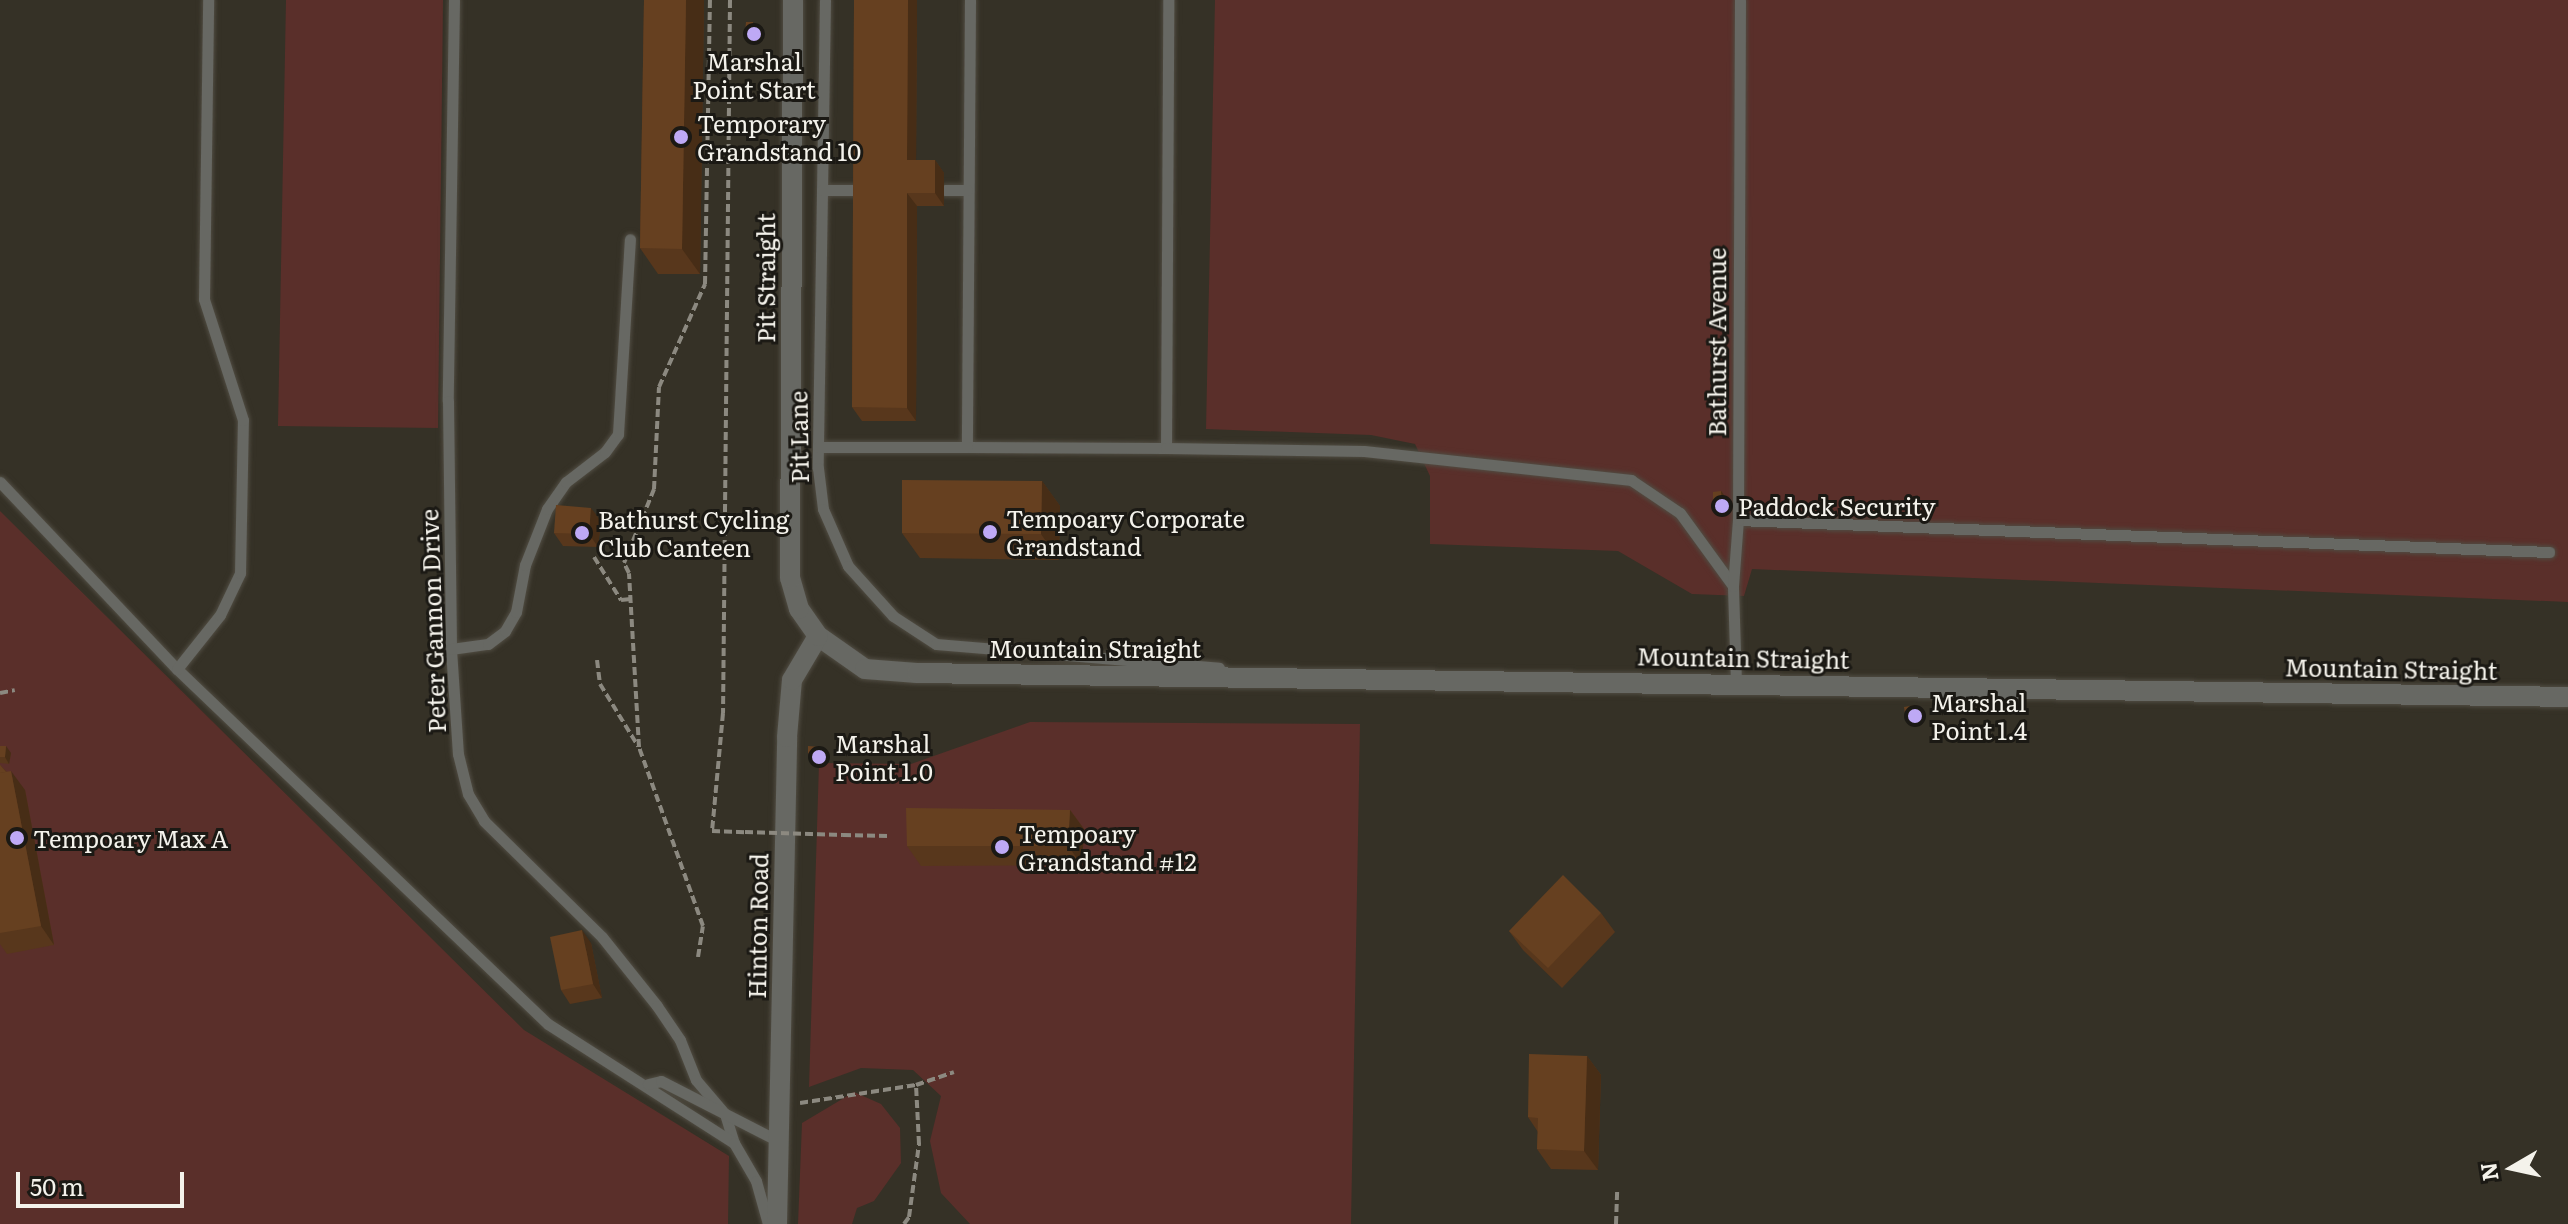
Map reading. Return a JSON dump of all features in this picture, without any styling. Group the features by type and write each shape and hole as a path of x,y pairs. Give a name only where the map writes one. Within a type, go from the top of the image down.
{"street":[{"name":"Pit Straight","path":"793,0 790,557 794,598 818,636"},
{"name":"Mountain Straight","path":"818,636 865,669 917,673 1309,676 2568,697"},
{"name":"Hinton Road","path":"777,1224 787,737 792,680 818,636"}],"lane":[{"path":"177,669 220,615 240,573 243,420 204,299 208,0"},
{"name":"Peter Gannon Drive","path":"454,0 451,649 458,754 468,794 484,821 612,949 657,1006 680,1040 696,1080 725,1114 734,1143 756,1181 768,1224"},
{"name":"Pit Lane","path":"825,0 818,447 823,509 848,566 893,616 928,641 960,649 1309,676"},
{"path":"967,447 970,0"},
{"path":"1166,448 1168,0"},
{"name":"Bathurst Avenue","path":"1736,683 1733,586 1738,520 1740,0"},
{"path":"822,190 862,190"},
{"path":"945,190 967,190"},
{"path":"451,649 488,644 505,631 547,509 566,482 605,452 618,434 630,239"},
{"path":"818,447 1364,451 1631,480 1680,513 1733,586"},
{"path":"0,482 177,669 548,1024 648,1084 658,1097 734,1143"},
{"path":"1738,520 2549,552"},
{"path":"648,1084 661,1081 778,1141"}],"path":[{"path":"639,747 631,599 624,563 654,489 659,387 705,284 710,0"},
{"path":"730,0 723,713 712,831 888,836"},
{"path":"594,557 621,600 631,599"},
{"path":"597,660 600,684 639,747 703,926 698,957"},
{"path":"0,693 15,690"},
{"path":"779,1109 819,1097 916,1085 954,1072"},
{"path":"904,1224 909,1217 919,1144 916,1085"},
{"path":"1616,1224 1617,1191"}],"shaded area":[{"path":"286,0 443,0 438,428 278,426"},
{"path":"1215,0 2568,0 2568,602 1752,569 1744,596 1692,594 1618,551 1430,544 1430,476 1415,444 1371,435 1206,429"},
{"path":"0,511 524,1030 729,1156 728,1224 0,1224"},
{"path":"1030,722 1360,724 1351,1224 970,1224 941,1193 930,1141 941,1096 913,1070 861,1068 809,1087 819,763 911,764"},
{"path":"854,1092 881,1104 900,1128 901,1163 874,1201 857,1208 852,1224 798,1224 802,1123"}],"building":[{"path":"644,0 686,0 682,249 640,248"},
{"path":"854,0 908,0 907,160 935,160 935,193 907,193 907,408 852,407"},
{"path":"746,22 753,22 753,34 745,34"},
{"path":"902,480 1042,481 1041,534 902,533"},
{"path":"1721,491 1722,507 1713,508 1713,492"},
{"path":"556,505 591,508 589,534 554,533"},
{"path":"1916,705 1916,712 1905,714 1904,707"},
{"path":"0,746 6,746 5,757 0,757"},
{"path":"808,746 820,747 820,754 808,753"},
{"path":"11,771 41,926 0,933 0,773"},
{"path":"906,808 1070,810 1068,846 907,846"},
{"path":"1563,875 1601,913 1548,968 1509,931"},
{"path":"582,930 593,984 561,990 550,937"},
{"path":"1529,1054 1587,1056 1584,1151 1537,1149 1538,1118 1528,1117"}],"place":[{"name":"Marshal Point Start","path":"754,34"},
{"name":"Temporary Grandstand 10","path":"681,137"},
{"name":"Paddock Security","path":"1722,506"},
{"name":"Tempoary Corporate Grandstand","path":"990,532"},
{"name":"Bathurst Cycling Club Canteen","path":"582,533"},
{"name":"Marshal Point 1.4","path":"1915,716"},
{"name":"Marshal Point 1.0","path":"819,757"},
{"name":"Tempoary Max A","path":"17,838"},
{"name":"Tempoary Grandstand #12","path":"1002,847"}]}
